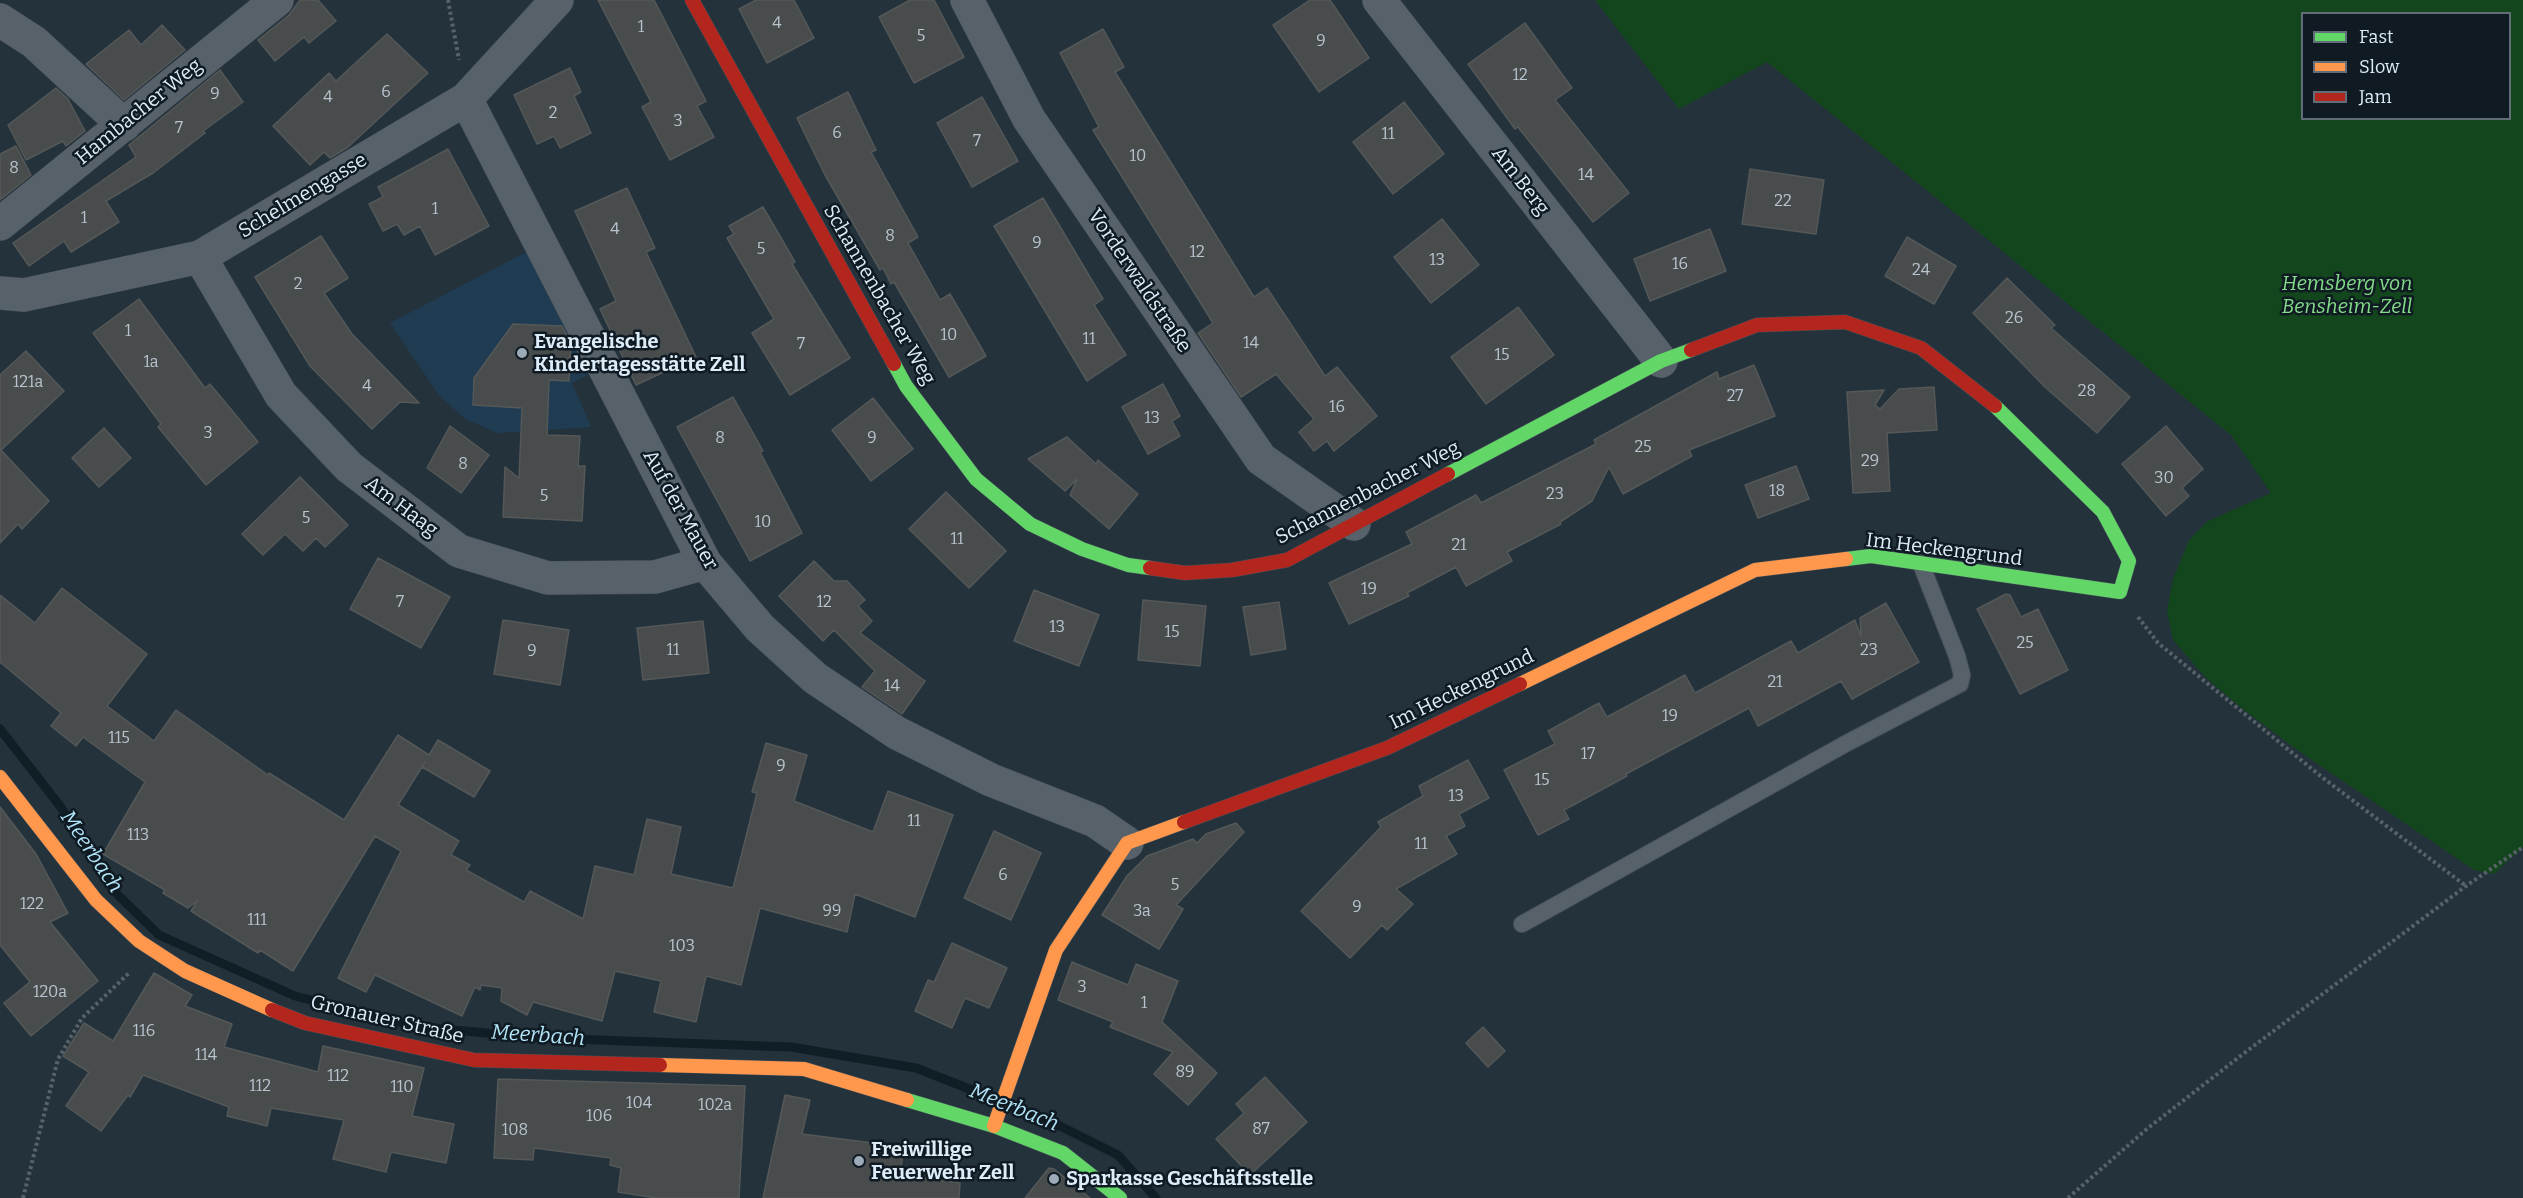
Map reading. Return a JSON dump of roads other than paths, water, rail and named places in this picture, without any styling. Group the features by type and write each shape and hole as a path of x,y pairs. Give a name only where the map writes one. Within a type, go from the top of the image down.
{"street":[{"name":"Hambacher Weg","path":"0,224 277,0"},
{"name":"Schelmengasse","path":"0,293 24,295 200,256 466,99 557,0"},
{"name":"Schannenbacher Weg","path":"692,0 906,386 976,479 1030,524 1082,549 1128,565 1185,573 1232,570 1287,560 1661,361 1757,325 1845,322 1921,348 1997,408 2103,512 2129,561 2120,592"},
{"name":"Vorderwaldstraße","path":"967,0 1029,119 1261,459 1354,524"},
{"name":"Am Berg","path":"1379,0 1661,361"},
{"path":"0,20 34,42 124,125"},
{"name":"Auf der Mauer","path":"466,99 705,563 760,628 815,678 897,733 991,780 1095,821 1127,843"},
{"name":"Am Haag","path":"200,256 281,395 349,467 459,551 548,578 655,577 705,563"},
{"name":"Im Heckengrund","path":"1127,843 1387,748 1755,570 1871,556 2120,592"},
{"name":"Gronauer Straße","path":"0,777 96,900 152,951 185,971 250,1002 305,1023 474,1060 804,1069 994,1126 1064,1153 1120,1198"},
{"path":"994,1126 1056,950 1127,843"}],"lane":[{"path":"1522,924 1847,742 1960,684 1962,675 1957,657 1921,564"}],"waterway":[{"name":"Meerbach","path":"0,729 60,806 118,895 159,935 295,996 419,1027 543,1038 791,1047 916,1068 1046,1119 1118,1155 1156,1198"}],"place":[{"name":"Evangelische Kindertagesstätte Zell","path":"522,353"},
{"name":"Freiwillige Feuerwehr Zell","path":"859,1161"},
{"name":"Sparkasse Geschäftsstelle","path":"1054,1179"}],"park label":[{"name":"Hemsberg von Bensheim-Zell","path":"2347,296"}]}
